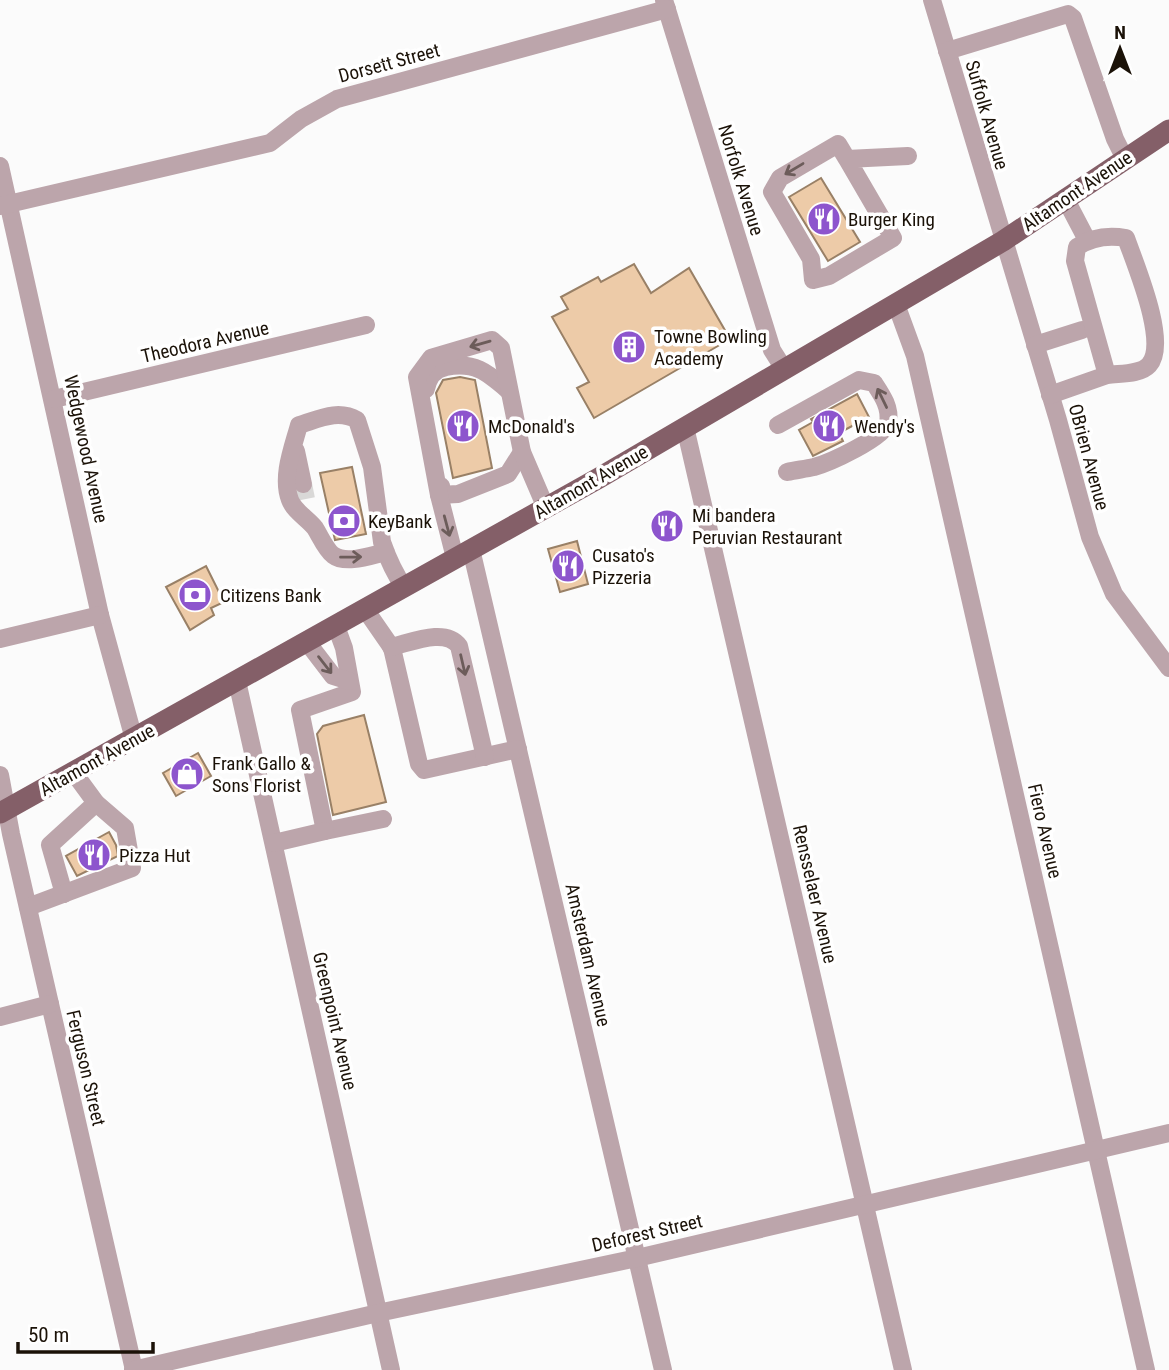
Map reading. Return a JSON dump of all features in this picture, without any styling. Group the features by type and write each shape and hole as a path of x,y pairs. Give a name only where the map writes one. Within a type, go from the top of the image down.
{"main road":[{"name":"Altamont Avenue","path":"3,811 685,428 1003,241 1169,130"}],"street":[{"name":"Suffolk Avenue","path":"932,0 1003,241"},
{"name":"Dorsett Street","path":"4,205 270,143 301,118 337,99 666,4"},
{"name":"Norfolk Avenue","path":"666,4 772,351 784,369"},
{"path":"947,51 1068,14 1073,18 1115,139 1125,159"},
{"path":"838,144 847,159 893,238 829,276 813,280 811,258 772,192 780,178 838,144"},
{"path":"847,159 908,156"},
{"name":"Wedgewood Avenue","path":"0,166 4,205 54,399 100,615 134,739"},
{"path":"1065,198 1087,240"},
{"path":"1050,395 1107,375 1142,370 1150,364 1156,352 1153,324 1126,238 1112,236 1087,240 1077,247 1075,261 1107,375"},
{"name":"OBrien Avenue","path":"1003,241 1090,537 1114,594 1169,668"},
{"name":"Fiero Avenue","path":"897,304 915,356 1146,1370"},
{"name":"Theodora Avenue","path":"54,399 366,325"},
{"path":"1035,345 1082,330"},
{"path":"439,495 417,377 431,358 492,340 501,348 522,452 546,508"},
{"path":"439,495 441,484 425,387 432,373 441,368 465,363 487,373 509,391"},
{"path":"778,425 859,380 874,383 885,399 888,412 883,432 835,459 815,467 787,472"},
{"path":"297,433 329,416 347,414 357,420 372,467 382,542 392,568 404,587"},
{"name":"Rensselaer Avenue","path":"685,428 903,1370"},
{"path":"297,433 304,492 316,530"},
{"path":"297,433 287,483 290,500 316,530 331,554 340,558 360,558 386,552"},
{"path":"439,495 458,494 508,474 522,452"},
{"name":"Amsterdam Avenue","path":"439,495 463,554 518,749 663,1370"},
{"path":"365,609 391,647 419,764 424,769 518,749"},
{"path":"0,639 100,615"},
{"path":"325,831 300,710 352,692 344,648 336,626"},
{"path":"391,647 442,637 456,641 485,757"},
{"path":"307,642 333,676 349,681"},
{"name":"Greenpoint Avenue","path":"237,681 391,1370"},
{"path":"28,907 132,868 125,828 96,803 74,773"},
{"name":"Ferguson Street","path":"0,775 3,811 28,907 134,1370"},
{"path":"64,894 50,845 96,803"},
{"path":"274,843 383,819"},
{"path":"0,1017 50,1004"},
{"name":"Deforest Street","path":"134,1370 379,1313 637,1258 1169,1133"}],"building":[{"name":"Burger King","path":"821,178 860,242 828,261 789,197"},
{"name":"Towne Bowling Academy","path":"634,264 651,293 689,268 730,339 594,418 577,388 589,382 552,317 568,309 561,297 598,277 601,282"},
{"name":"McDonald's","path":"460,377 475,380 492,468 453,478 436,393 443,380"},
{"name":"Wendy's","path":"857,394 869,417 839,433 843,441 813,456 799,430 813,422 811,419"},
{"path":"352,467 366,534 335,540 320,473"},
{"name":"Cusato's Pizzeria","path":"577,541 588,584 560,592 548,549"},
{"name":"Citizens Bank","path":"206,566 224,602 211,608 214,615 190,630 166,587"},
{"path":"364,715 386,802 333,815 317,734 323,726"},
{"name":"Frank Gallo & Sons Florist","path":"198,753 211,776 176,796 163,773"},
{"name":"Pizza Hut","path":"109,832 118,856 77,876 66,856"}],"tunnel":[{"path":"303,484 306,499"}],"place":[{"name":"Burger King","path":"824,219"},
{"name":"Towne Bowling Academy","path":"629,347"},
{"name":"McDonald's","path":"463,426"},
{"name":"Wendy's","path":"829,426"},
{"name":"KeyBank","path":"344,521"},
{"name":"Mi bandera Peruvian Restaurant","path":"667,526"},
{"name":"Cusato's Pizzeria","path":"568,566"},
{"name":"Citizens Bank","path":"195,595"},
{"name":"Frank Gallo & Sons Florist","path":"187,774"},
{"name":"Pizza Hut","path":"94,855"}]}
